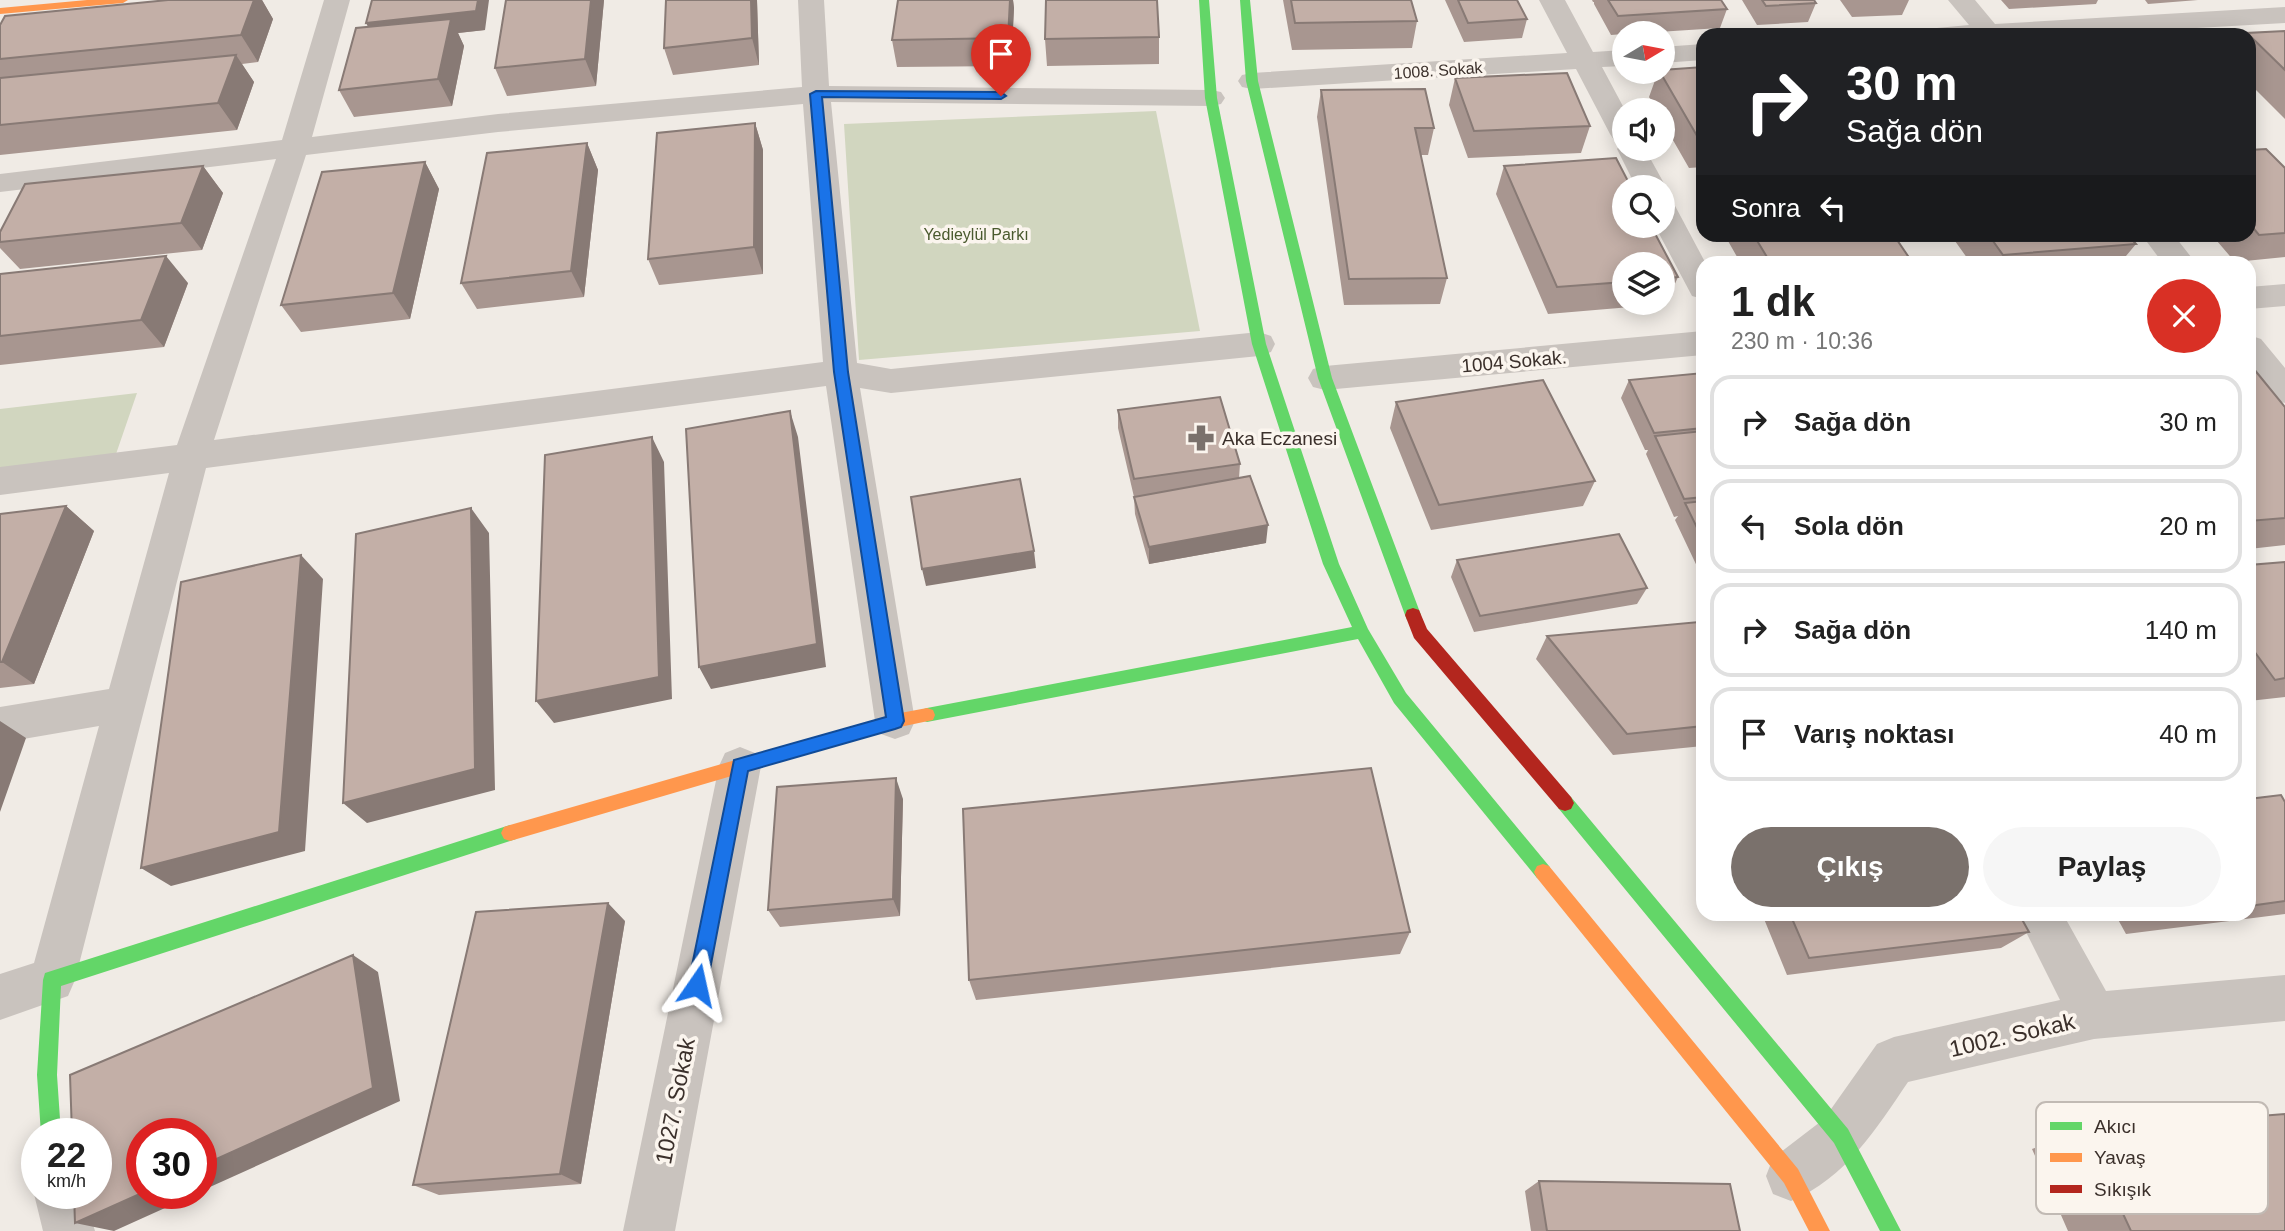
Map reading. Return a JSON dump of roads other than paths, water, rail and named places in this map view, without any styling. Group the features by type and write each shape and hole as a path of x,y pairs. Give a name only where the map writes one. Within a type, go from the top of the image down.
{"main road":[{"path":"0,11 123,0"},
{"path":"1203,0 1212,98 1259,344 1331,564 1363,632 1400,698 1791,1176 1820,1231"},
{"path":"1245,0 1252,82 1325,378 1420,633 1639,890 1841,1136 1891,1231"},
{"path":"50,1118 47,1075 52,980 580,811 895,721 1363,632"}],"street":[{"path":"0,997 52,980 191,456 294,148 337,0"},
{"path":"811,0 816,94 841,372 895,721"},
{"path":"1552,0 1612,111"},
{"path":"1961,0 1986,28"},
{"path":"2072,28 2285,15"},
{"path":"1675,54 1696,53"},
{"name":"1008. Sokak","path":"1252,82 1612,59"},
{"path":"0,183 498,123 816,94 1212,98"},
{"path":"1675,234 1696,275"},
{"path":"2163,242 2174,256"},
{"path":"2256,297 2285,295"},
{"path":"0,481 841,372 891,381 1259,344"},
{"name":"1004 Sokak.","path":"1325,378 1696,344"},
{"path":"2256,356 2285,391"},
{"path":"0,726 125,704"},
{"name":"1027. Sokak","path":"649,1231 740,765"},
{"path":"2043,921 2094,1016"},
{"name":"1002. Sokak","path":"1791,1176 1841,1136 1894,1061 2094,1016 2285,998"},
{"path":"63,1209 69,1231"}],"place":[{"name":"Aka Eczanesi","path":"1201,438"}],"park label":[{"name":"Yedieylül Parkı","path":"976,234"}]}
